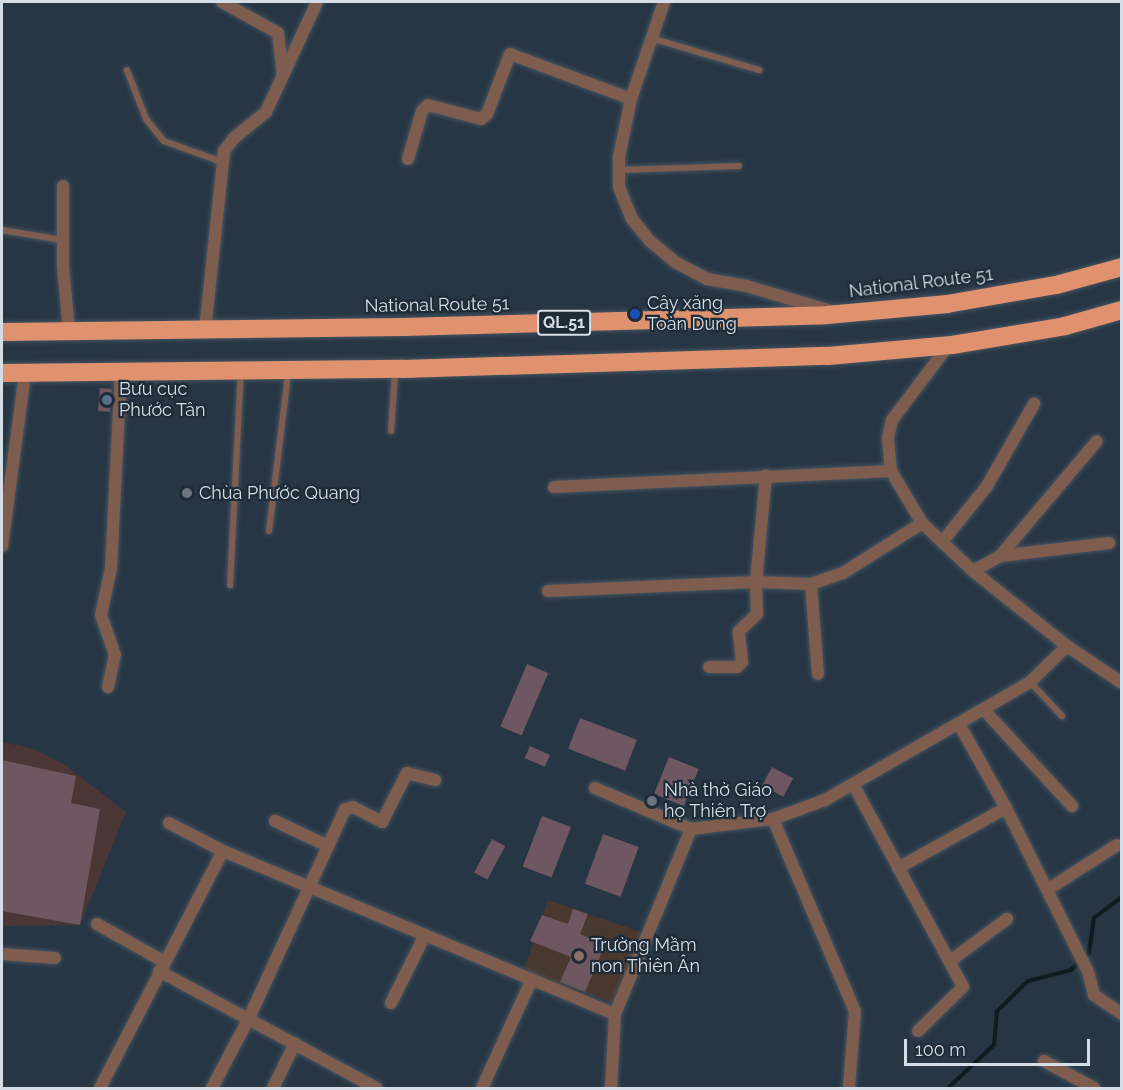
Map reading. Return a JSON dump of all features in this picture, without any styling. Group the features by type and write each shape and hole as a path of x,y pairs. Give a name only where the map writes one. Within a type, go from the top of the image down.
{"highway":[{"name":"National Route 51","path":"2,332 205,330 838,314 958,303 1056,285 1122,267"},
{"path":"2,373 395,369 828,356 948,346 1065,326 1122,310"}],"street":[{"path":"222,2 278,33 283,47 284,77"},
{"path":"205,330 223,162 227,144 262,117 284,77 317,2"},
{"path":"664,2 631,99 619,170 619,187 633,219 650,241 675,262 707,279 746,286 838,314"},
{"path":"408,159 422,111 428,105 481,118 487,114 510,54 631,99"},
{"path":"63,186 63,240 69,331"},
{"path":"948,346 892,420 888,438 891,471 922,523 973,571 1066,646 1122,683"},
{"path":"108,687 115,654 101,615 111,568 121,372"},
{"path":"2,546 25,373"},
{"path":"942,542 987,486 1034,404"},
{"path":"973,571 1000,556 1097,441"},
{"path":"554,487 766,475 891,471"},
{"path":"709,667 737,667 742,662 739,632 755,620 756,582 766,475"},
{"path":"548,591 756,582 811,584 843,573 922,523"},
{"path":"1000,556 1109,543"},
{"path":"811,584 818,674"},
{"path":"595,788 691,829 773,819 825,800 985,711 1030,682 1066,646"},
{"path":"985,711 1072,806"},
{"path":"959,724 1006,808 1088,972 1098,1002 1121,1011"},
{"path":"212,1089 249,1018 348,806 382,822 407,773 435,780"},
{"path":"853,784 963,987 918,1031"},
{"path":"898,868 1006,808"},
{"path":"773,819 855,1011 849,1089"},
{"path":"275,821 328,846"},
{"path":"170,823 223,851 311,885 531,981 615,1014"},
{"path":"611,1089 615,1014 691,829"},
{"path":"1047,890 1117,844"},
{"path":"100,1089 161,966 223,851"},
{"path":"950,961 1007,919"},
{"path":"97,924 161,966 376,1089"},
{"path":"391,1004 425,935"},
{"path":"2,954 55,958"},
{"path":"482,1089 531,981"},
{"path":"273,1089 296,1043"},
{"path":"1044,1060 1094,1089"}],"lane":[{"path":"651,38 759,70"},
{"path":"127,70 146,119 164,141 223,162"},
{"path":"619,170 739,166"},
{"path":"2,230 63,240"},
{"path":"391,431 395,369"},
{"path":"269,531 289,370"},
{"path":"230,585 241,371"},
{"path":"1030,682 1062,716"}],"shaded area":[{"path":"2,742 34,749 65,765 126,812 80,925 2,926"},
{"name":"Trường Mầm non Thiên Ân","path":"548,900 643,933 619,1005 523,972"}],"building":[{"path":"100,388 112,389 110,412 98,411"},
{"path":"527,664 548,673 522,736 500,727"},
{"path":"580,718 637,740 625,771 568,749"},
{"path":"530,746 550,755 545,767 525,758"},
{"path":"669,757 699,769 684,806 654,794"},
{"path":"2,760 76,776 71,803 100,809 80,925 2,911"},
{"path":"772,767 793,778 783,797 762,786"},
{"path":"542,816 571,827 552,878 523,866"},
{"path":"603,834 639,847 621,897 585,884"},
{"path":"492,839 505,846 487,880 474,873"},
{"path":"573,909 588,914 580,934 605,945 585,992 560,982 571,957 530,941 542,915 568,924"}],"waterway":[{"path":"1085,957 1089,953 1094,918 1122,897"},
{"path":"948,1088 994,1045 997,1011 1028,981 1071,970 1079,962"}],"place":[{"name":"Cây xăng Toàn Dung","path":"635,314"},
{"name":"Bưu cục Phước Tân","path":"107,400"},
{"name":"Chùa Phước Quang","path":"187,493"},
{"name":"Nhà thờ Giáo họ Thiên Trợ","path":"652,801"},
{"name":"Trường Mầm non Thiên Ân","path":"579,956"}]}
